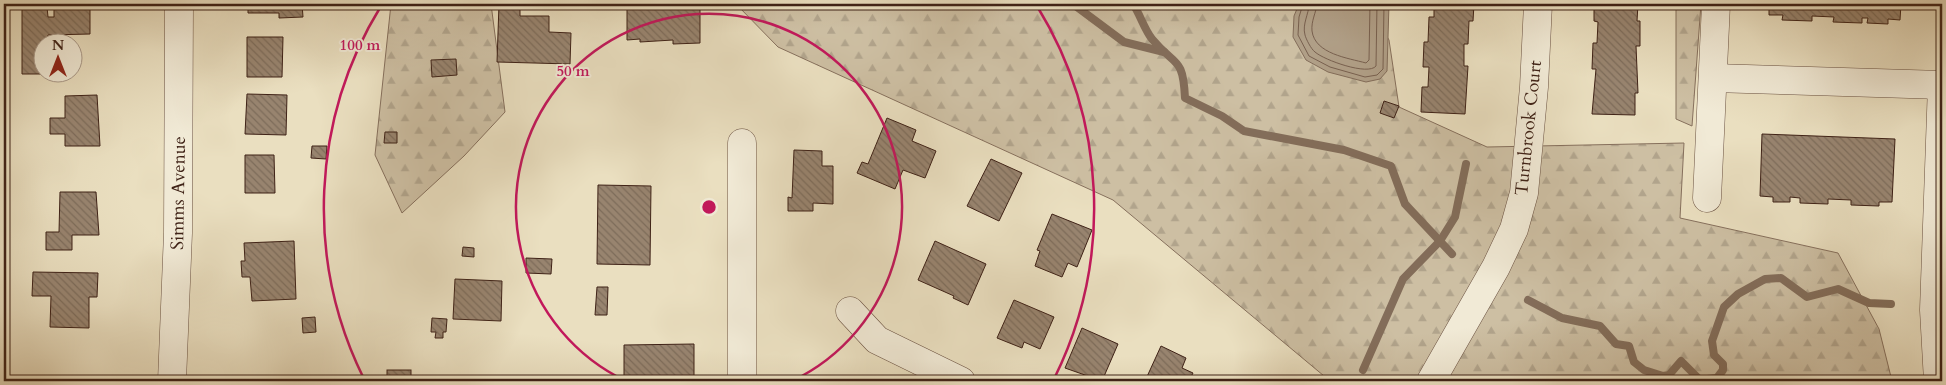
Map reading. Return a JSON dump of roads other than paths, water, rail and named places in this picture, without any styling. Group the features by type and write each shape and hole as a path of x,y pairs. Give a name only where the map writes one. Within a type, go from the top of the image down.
{"street":[{"name":"Simms Avenue","path":"172,381 178,233 179,4"},
{"name":"Turnbrook Court","path":"1432,381 1496,267 1514,228 1524,194 1534,87 1538,4"},
{"path":"1707,198 1716,4"},
{"path":"1713,78 1942,85 1934,310 1939,368"},
{"path":"742,143 742,381"},
{"path":"850,311 877,340 961,381"}],"water":[{"path":"1299,4 1389,4 1387,71 1380,79 1366,82 1328,72 1306,60 1293,37 1294,16"}],"waterway":[{"path":"1073,4 1124,42 1164,52"},
{"path":"1133,4 1152,39 1180,68 1185,98 1222,116 1244,131 1344,150 1391,166 1405,204 1452,254"},
{"path":"1363,370 1403,279 1440,241 1455,217 1466,164"},
{"path":"1687,381 1717,378 1723,370 1723,364 1714,355 1712,341 1724,307 1738,294 1765,279 1781,278 1807,297 1838,289 1869,303 1891,304"},
{"path":"1528,300 1562,318 1600,326 1616,344 1629,346 1634,362 1644,370 1663,376 1669,375 1681,361 1699,379"}]}
